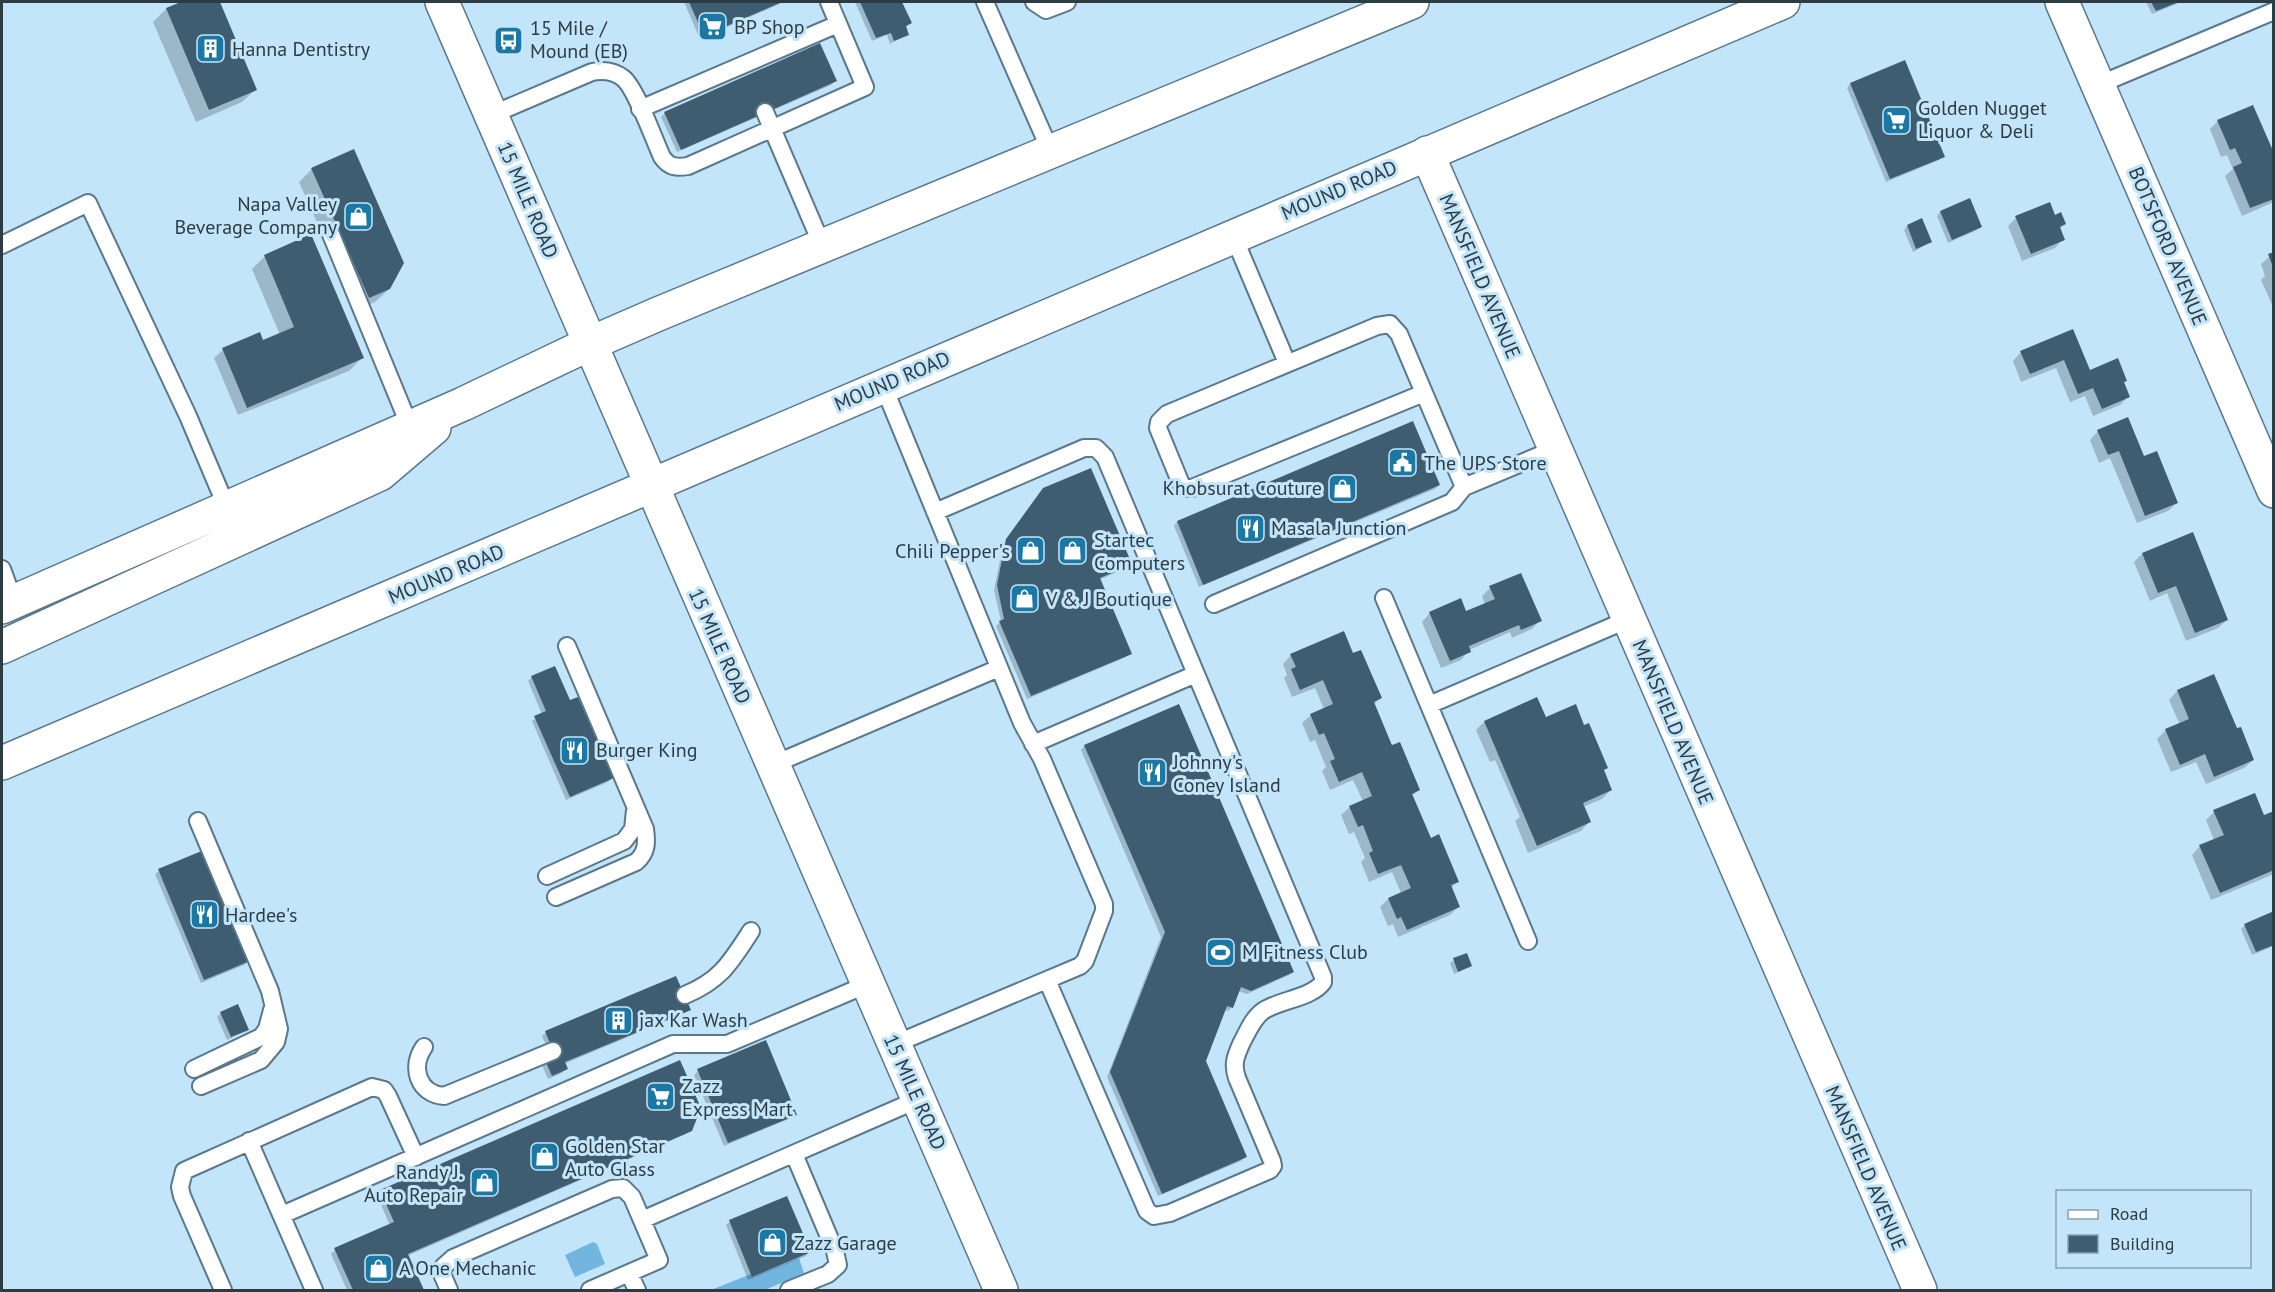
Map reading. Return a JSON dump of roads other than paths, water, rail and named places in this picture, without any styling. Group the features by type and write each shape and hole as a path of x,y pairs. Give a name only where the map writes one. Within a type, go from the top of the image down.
{"main road":[{"name":"15 MILE ROAD","path":"442,2 1000,1290"},
{"path":"8,604 463,404 589,344 1050,150 1412,2"},
{"name":"BOTSFORD AVENUE","path":"2062,2 2274,491"},
{"name":"MOUND ROAD","path":"2,763 1771,4"},
{"name":"MANSFIELD AVENUE","path":"1427,153 1920,1290"},
{"path":"2,647 380,474 463,404"}],"lane":[{"path":"491,116 592,72 602,70 613,72 624,78 632,89 662,158 674,167 688,166 865,87 829,2"},
{"path":"987,2 1050,150"},
{"path":"1034,2 1046,10 1067,2"},
{"path":"2098,85 2274,11"},
{"path":"640,109 746,70 838,24"},
{"path":"765,112 822,246"},
{"path":"2,245 88,203 188,416 227,508"},
{"path":"330,232 410,427"},
{"path":"1233,236 1287,363"},
{"path":"1424,393 1198,487 1186,488 1181,484 1159,434 1159,422 1162,417 1377,326 1390,324 1399,334 1464,487"},
{"path":"883,385 999,668 1042,759 1104,904 1104,911 1085,961 1072,970 895,1044"},
{"path":"935,512 1084,448 1096,448 1101,451 1323,977 1323,982 1316,989 1264,1010 1250,1026 1235,1059 1234,1069 1237,1078 1273,1166 1265,1173 1170,1214 1154,1216 1147,1211 1047,980"},
{"path":"1214,604 1452,502 1464,487 1555,449"},
{"path":"2,569 8,604"},
{"path":"1384,598 1528,941"},
{"path":"1429,705 1629,620"},
{"path":"556,897 640,859 647,841 645,829 567,646"},
{"path":"772,765 999,668"},
{"path":"1033,744 1196,674"},
{"path":"547,876 624,841 631,834 634,823 634,805"},
{"path":"198,821 270,991 279,1029 276,1042 261,1060 201,1086"},
{"path":"685,995 701,988 726,968 751,931"},
{"path":"282,1215 673,1044 727,1044 868,984"},
{"path":"194,1069 261,1036 267,1029 272,1010 270,991"},
{"path":"424,1047 417,1061 419,1080 430,1092 444,1096 553,1050"},
{"path":"223,1290 182,1196 181,1179 184,1172 191,1167 372,1087 384,1090 388,1096 416,1157"},
{"path":"642,1220 919,1099"},
{"path":"249,1141 314,1290"},
{"path":"789,1290 828,1274 838,1265 835,1251 794,1154"},
{"path":"449,1290 442,1274 447,1262 612,1189 623,1188 628,1192 659,1260 590,1290"},
{"path":"629,1273 636,1290"}],"place":[{"name":"BP Shop","path":"713,27"},
{"name":"15 Mile / Mound (EB)","path":"509,40"},
{"name":"Hanna Dentistry","path":"211,49"},
{"name":"Golden Nugget Liquor & Deli","path":"1897,120"},
{"name":"Napa Valley Beverage Company","path":"358,216"},
{"name":"The UPS Store","path":"1403,463"},
{"name":"Khobsurat Couture","path":"1343,488"},
{"name":"Masala Junction","path":"1250,528"},
{"name":"Chili Pepper's","path":"1031,551"},
{"name":"Startec Computers","path":"1073,551"},
{"name":"V & J Boutique","path":"1025,599"},
{"name":"Burger King","path":"575,750"},
{"name":"Johnny's Coney Island","path":"1152,773"},
{"name":"Hardee's","path":"204,915"},
{"name":"M Fitness Club","path":"1221,952"},
{"name":"jax Kar Wash","path":"618,1020"},
{"name":"Zazz Express Mart","path":"661,1097"},
{"name":"Golden Star Auto Glass","path":"544,1157"},
{"name":"Randy J. Auto Repair","path":"484,1183"},
{"name":"Zazz Garage","path":"773,1243"},
{"name":"A One Mechanic","path":"378,1268"}]}
